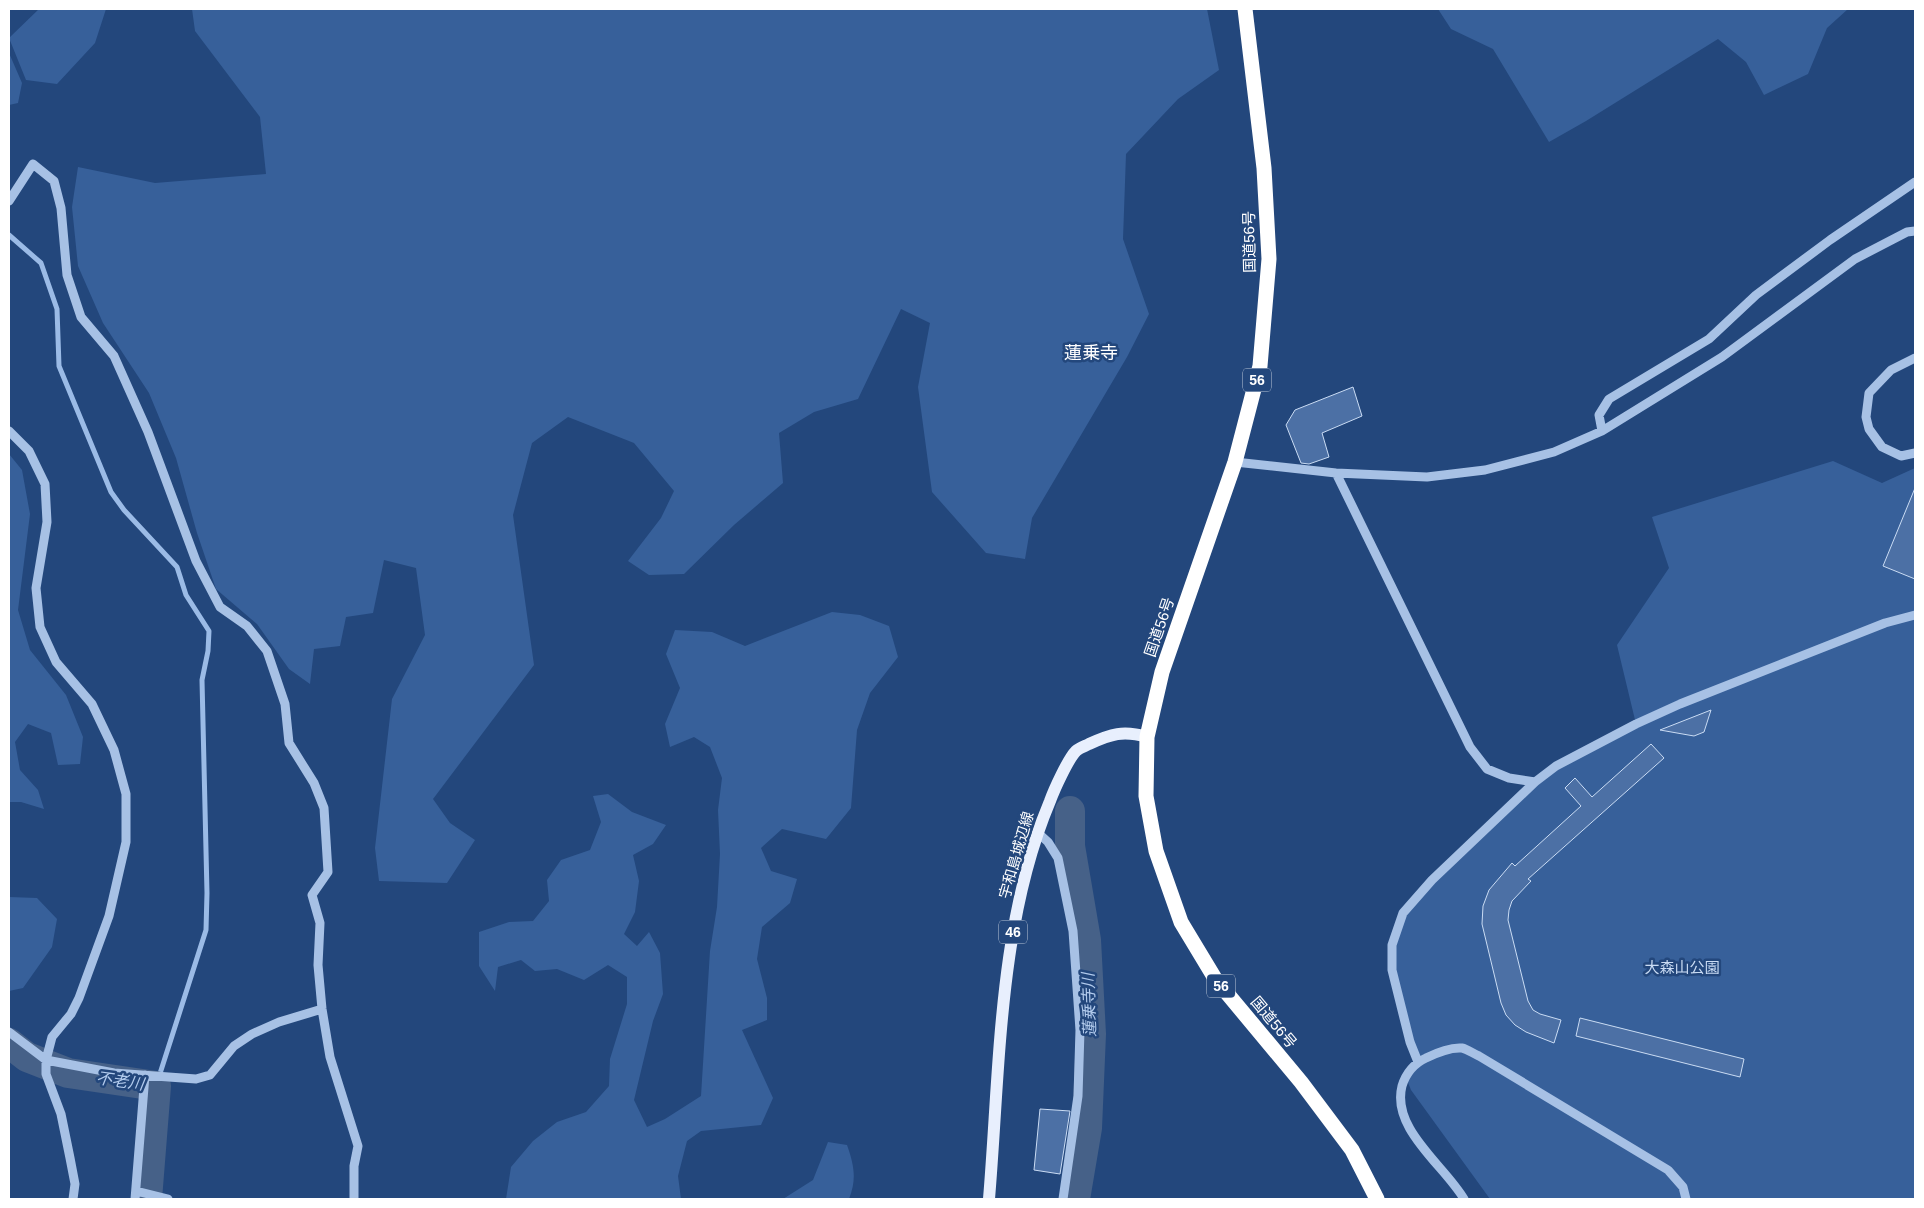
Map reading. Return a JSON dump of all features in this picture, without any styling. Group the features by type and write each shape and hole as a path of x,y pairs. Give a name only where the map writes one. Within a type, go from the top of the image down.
{"highway":[{"name":"国道56号","path":"1245,9 1264,168 1269,259 1260,366 1235,462 1162,672 1147,737 1146,796 1156,851 1181,922 1216,980 1302,1082 1352,1150 1376,1199"}],"main road":[{"name":"宇和島城辺線","path":"989,1199 1002,1020 1012,940 1036,832 1056,787 1076,751 1109,735 1132,733 1147,737"}],"street":[{"path":"9,201 34,164 54,181 61,208 67,275 81,317 114,356 148,432 196,561 220,607 247,626 267,651 286,704 289,743 314,782 324,808 328,872 312,895 320,923 318,964 322,1009 330,1056 358,1146 354,1166 354,1199"},
{"path":"1602,431 1599,415 1609,399 1708,339 1756,295 1830,240 1915,182"},
{"path":"1235,462 1336,473 1426,477 1486,470 1554,452 1602,431 1722,357 1855,259 1907,232 1915,231"},
{"path":"1915,358 1891,370 1869,393 1866,417 1869,429 1882,447 1901,456 1915,453"},
{"path":"9,431 29,451 45,484 47,522 36,588 40,628 56,662 92,704 114,750 126,794 126,842 109,916 79,998 71,1014 52,1036 46,1060 46,1074 61,1114 70,1158 75,1184 73,1199"},
{"path":"1336,473 1470,747 1487,769 1509,778 1535,782"},
{"path":"1418,1062 1410,1042 1392,970 1392,945 1403,913 1432,880 1535,782 1556,766 1636,724 1680,704 1885,623 1915,615"},
{"path":"1036,832 1048,842 1058,858 1074,941 1080,1030 1078,1096 1063,1199"},
{"path":"9,1032 46,1060 114,1073 196,1079 210,1075 234,1046 252,1034 279,1022 322,1009"},
{"path":"1464,1199 1415,1137 1404,1115 1400,1096 1405,1075 1418,1062 1440,1052 1462,1048 1496,1066 1668,1170 1684,1187 1686,1199"},
{"path":"145,1075 135,1195 168,1199"}],"green space":[{"path":"39,9 106,9 95,43 57,84 26,80 9,38"},
{"path":"192,9 1207,9 1219,70 1178,99 1126,154 1123,239 1149,314 1127,357 1032,518 1025,559 986,553 932,492 918,387 930,323 901,309 858,399 814,412 779,433 783,483 734,525 684,574 649,575 628,561 661,518 674,491 634,443 568,417 532,443 513,515 534,665 433,799 450,823 475,840 447,883 379,881 375,848 392,699 425,635 416,568 384,560 373,613 346,617 340,646 314,649 310,684 289,669 257,624 216,589 197,533 176,458 149,393 103,323 78,266 72,207 78,167 155,183 266,174 260,117 195,31"},
{"path":"1438,9 1848,9 1827,28 1808,74 1764,95 1746,62 1718,39 1549,142 1493,49 1451,29"},
{"path":"9,53 22,83 18,103 9,105"},
{"path":"9,454 22,470 30,514 18,610 30,650 66,695 83,737 80,764 58,765 51,733 28,724 15,742 20,770 38,790 44,809 21,802 9,802"},
{"name":"大森山公園","path":"1833,461 1882,483 1915,468 1915,1199 1490,1199 1411,1090 1405,1075 1418,1062 1400,1001 1392,945 1403,913 1535,782 1636,724 1617,645 1669,568 1652,517"},
{"path":"832,612 860,615 889,626 898,657 870,693 857,730 851,808 826,839 782,829 761,848 771,871 797,879 790,903 762,927 757,959 767,998 767,1020 742,1030 773,1098 761,1125 701,1131 687,1141 678,1176 681,1199 506,1199 511,1167 533,1141 557,1122 586,1112 609,1086 610,1059 627,1004 627,977 608,965 584,980 557,969 535,971 521,960 498,967 495,991 479,966 479,932 509,922 533,921 549,901 547,880 561,860 590,850 601,822 593,796 608,794 632,812 666,825 653,844 633,855 639,881 635,912 624,934 637,946 649,932 660,953 663,994 653,1021 634,1100 647,1127 665,1119 701,1096 710,951 717,907 720,854 718,810 722,778 710,747 694,737 670,747 665,724 680,688 666,654 675,630 712,632 745,646"},
{"path":"9,897 37,898 57,919 52,947 23,988 9,991"},
{"path":"828,1142 847,1145 854,1172 849,1199 783,1199 813,1180"}],"building":[{"path":"1353,387 1362,416 1322,433 1329,457 1309,464 1301,463 1286,425 1295,410"},
{"path":"1915,488 1915,579 1883,566"},
{"path":"1711,710 1704,732 1694,736 1660,730"},
{"path":"1651,744 1664,758 1528,879 1531,881 1512,901 1509,910 1508,920 1528,1001 1533,1010 1561,1020 1554,1043 1526,1032 1515,1025 1506,1015 1501,1003 1482,924 1483,906 1489,890 1512,863 1515,866 1581,806 1565,788 1575,778 1592,797"},
{"path":"1580,1018 1744,1059 1740,1077 1576,1036"},
{"path":"1040,1109 1070,1111 1060,1174 1034,1170"}],"waterway":[{"path":"9,235 41,263 57,309 59,366 111,492 124,510 177,567 186,595 209,631 208,651 202,680 207,893 206,930 156,1086"},
{"name":"蓮乗寺川","path":"1070,811 1070,846 1086,940 1091,1034 1087,1128 1075,1199"},
{"name":"不老川","path":"9,1043 27,1057 68,1073 156,1086 147,1199"}],"district":[{"name":"蓮乗寺","path":"1091,353"}]}
